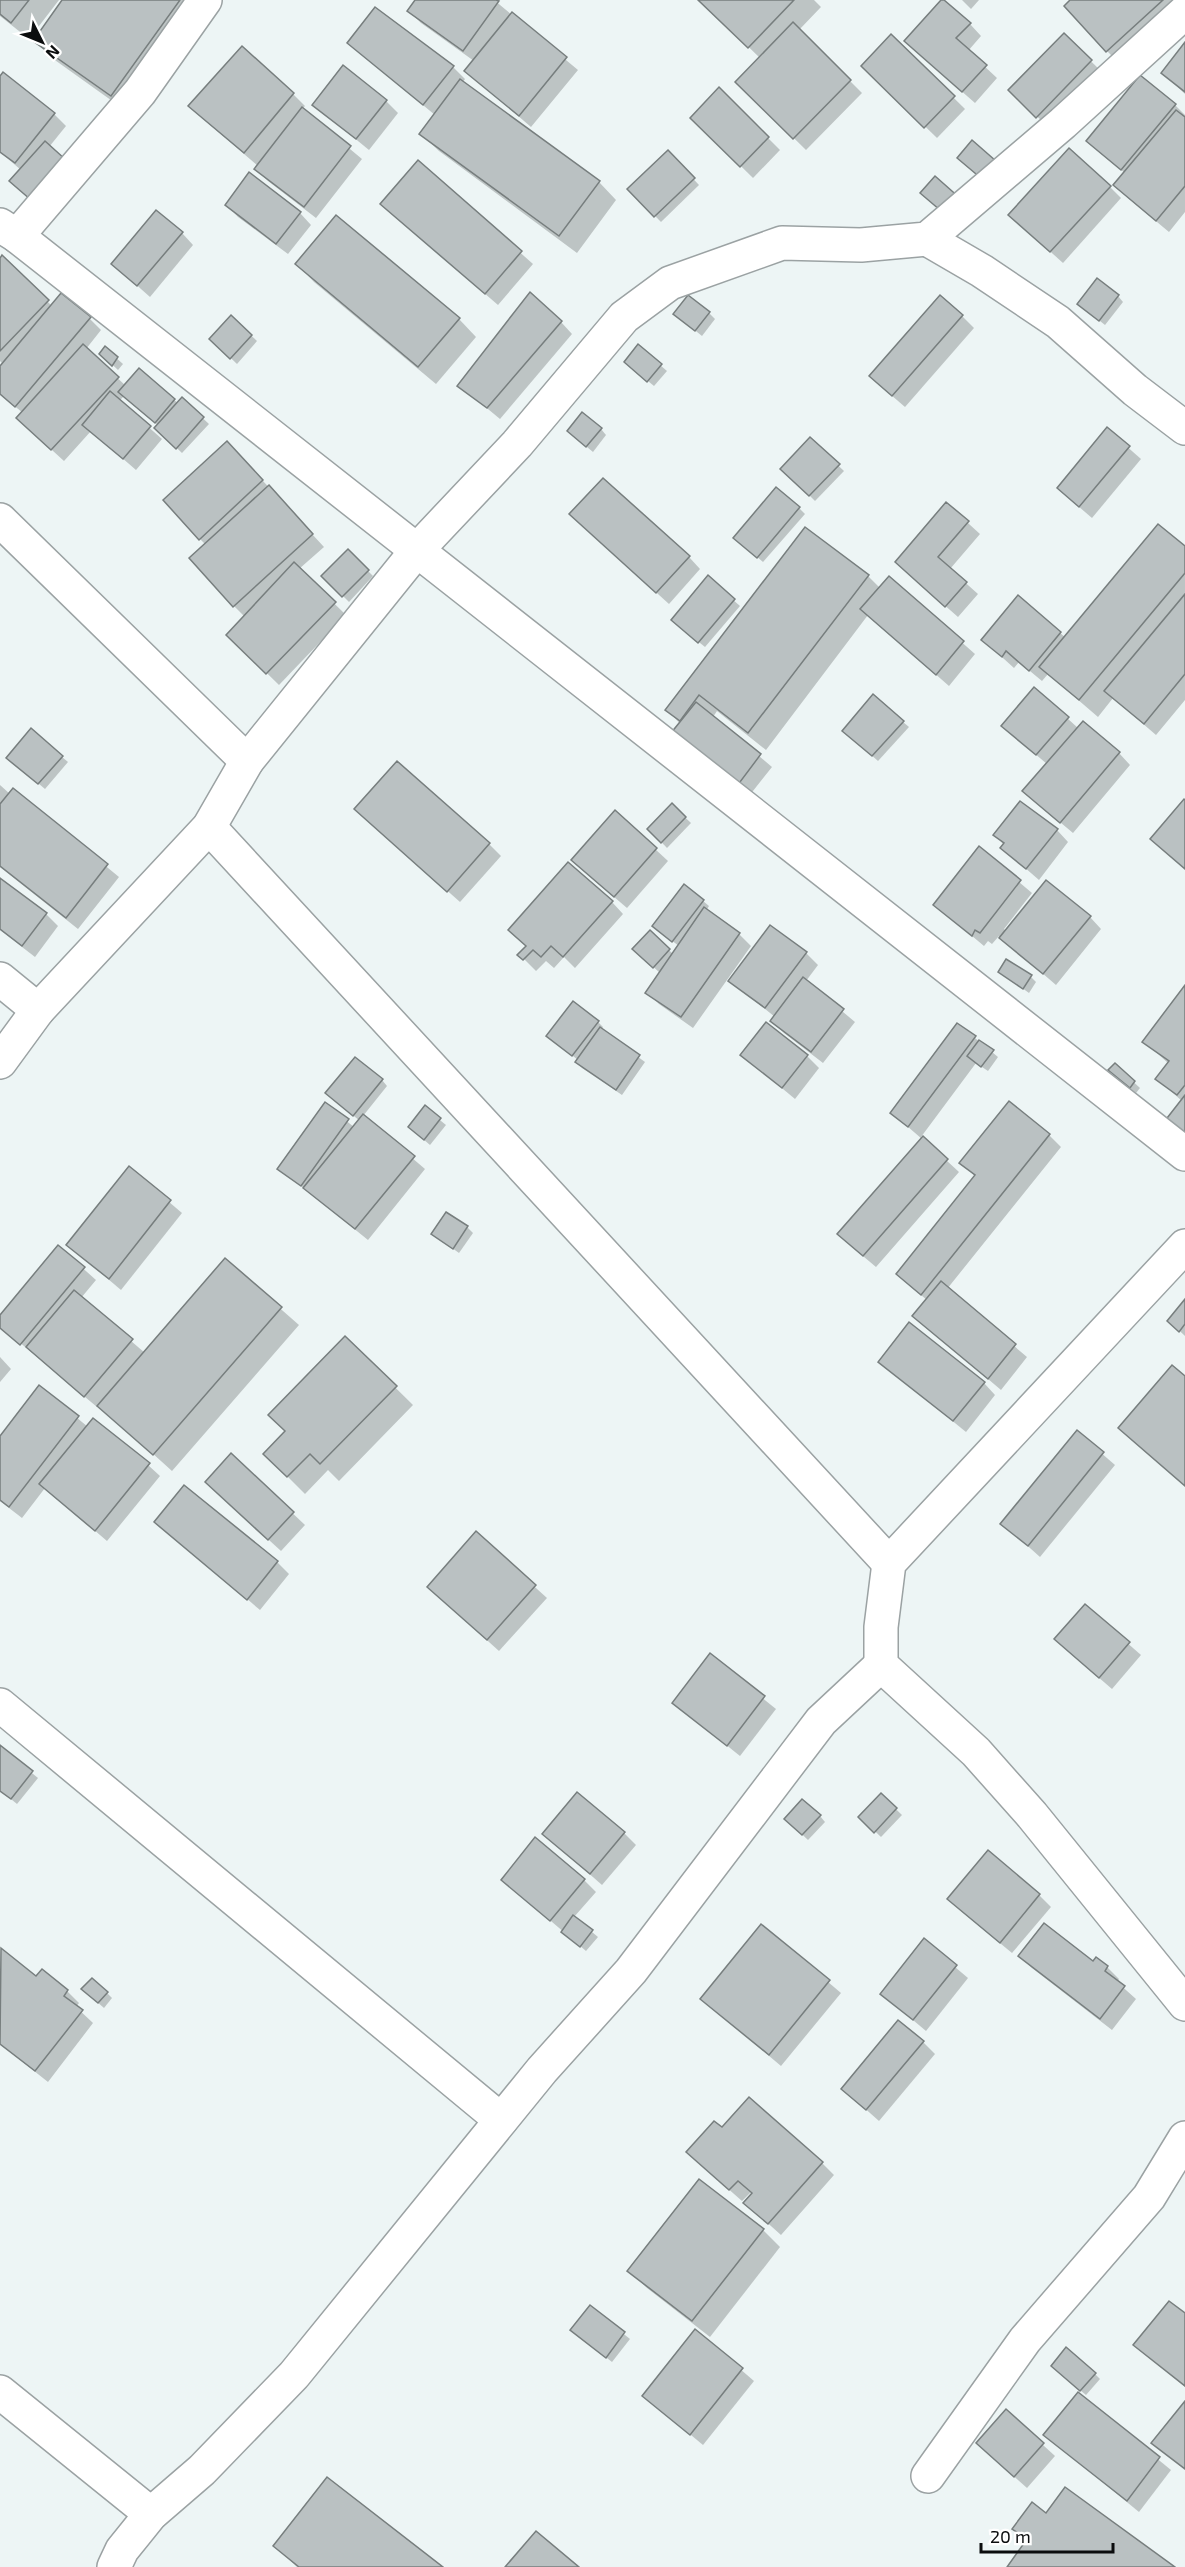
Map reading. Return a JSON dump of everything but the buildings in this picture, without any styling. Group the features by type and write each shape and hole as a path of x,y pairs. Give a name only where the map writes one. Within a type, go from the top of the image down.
{"street":[{"path":"205,0 140,92 8,230 418,549 1185,1154"},
{"path":"927,239 1063,123 1185,12"},
{"path":"0,1062 38,1010 209,827 247,761 418,549 517,444 624,317 670,283 782,243 861,244 927,239 982,271 1058,322 1135,390 1185,428"},
{"path":"0,520 247,761"},
{"path":"209,827 889,1563"},
{"path":"0,979 38,1010"},
{"path":"1185,1246 889,1563 881,1627 882,1665 976,1752 1032,1815 1185,2004"},
{"path":"114,2567 122,2550 151,2514 202,2470 294,2375 542,2070 631,1971 821,1721 882,1665"},
{"path":"0,1704 501,2120"},
{"path":"928,2475 1025,2340 1149,2197 1185,2138"},
{"path":"0,2392 151,2514"}]}
